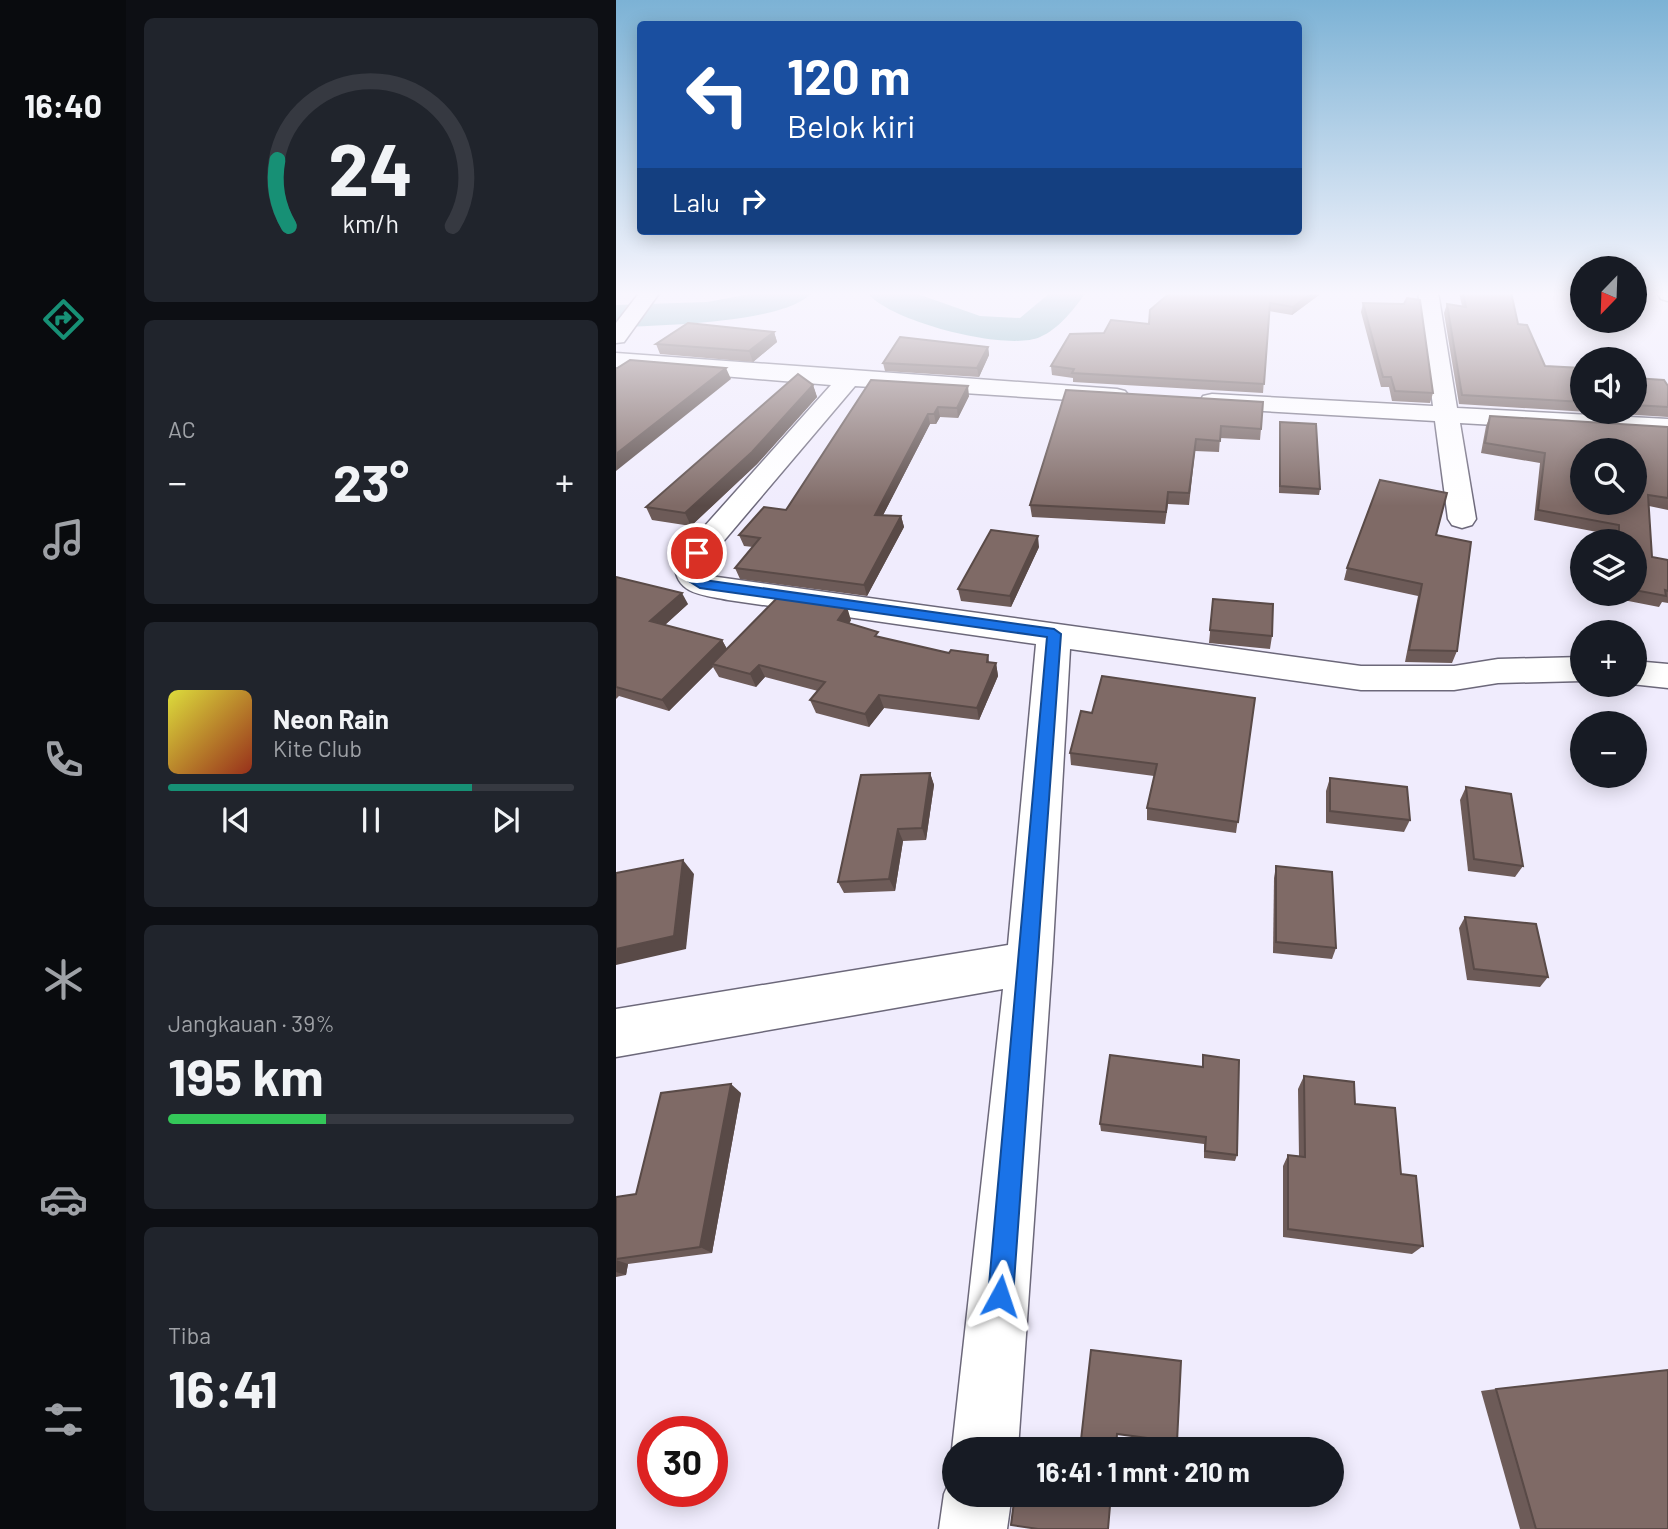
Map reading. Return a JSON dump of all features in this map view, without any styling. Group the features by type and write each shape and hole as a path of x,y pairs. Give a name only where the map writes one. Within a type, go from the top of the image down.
{"main road":[{"path":"657,363 849,379 1140,397"},
{"path":"1439,363 1462,519"},
{"path":"849,379 697,553 690,567 691,578 700,584 728,590 1362,678 1454,678 1499,671 1570,669"},
{"path":"1194,400 1668,427"},
{"path":"986,1437 1030,963 1054,634"},
{"path":"1647,674 1668,676"},
{"path":"616,1033 1030,963"},
{"path":"973,1529 976,1507"}],"building":[{"path":"625,363 726,368 616,454 616,369"},
{"path":"890,363 979,363 977,368"},
{"path":"1053,363 1266,363 1264,384 1072,373 1074,369 1051,366"},
{"path":"1379,363 1429,363 1433,393 1395,391 1391,377 1383,377"},
{"path":"1457,363 1544,363 1545,366 1570,367 1570,401 1462,395"},
{"path":"798,374 813,385 752,452 685,513 646,507"},
{"path":"1647,379 1664,380 1668,386 1668,407 1647,406"},
{"path":"871,380 968,386 957,408 938,407 934,414 928,414 875,515 901,516 864,585 735,568 760,538 739,535 764,507 786,510"},
{"path":"1066,390 1263,402 1261,429 1221,426 1220,441 1196,439 1189,493 1168,492 1166,512 1030,505"},
{"path":"1490,416 1570,421 1570,424 1668,427 1668,498 1648,495 1652,557 1668,560 1666,596 1647,592 1647,529 1619,529 1619,525 1538,510 1545,453 1485,443"},
{"path":"1280,422 1316,424 1320,489 1280,486"},
{"path":"1380,480 1447,493 1436,535 1471,542 1457,651 1409,650 1422,584 1347,568"},
{"path":"991,530 1038,536 1010,596 958,589"},
{"path":"616,577 682,593 650,621 722,640 662,700 616,687"},
{"path":"777,598 847,607 838,620 878,632 875,636 949,653 951,650 988,655 987,662 996,663 977,708 879,695 865,714 810,700 825,682 759,665 750,674 712,664"},
{"path":"1213,599 1273,604 1272,636 1210,630"},
{"path":"1102,676 1255,698 1238,822 1147,808 1157,764 1070,753 1081,711 1092,713"},
{"path":"930,773 922,828 898,829 889,879 838,882 861,775"},
{"path":"1330,778 1407,787 1410,820 1330,811"},
{"path":"1466,787 1511,794 1523,866 1474,859"},
{"path":"683,860 674,936 616,949 616,873"},
{"path":"1276,866 1332,872 1336,948 1276,942"},
{"path":"1465,917 1536,924 1548,977 1474,969"},
{"path":"1110,1055 1203,1067 1203,1055 1239,1060 1237,1155 1205,1151 1206,1137 1100,1124"},
{"path":"1304,1076 1354,1082 1355,1104 1395,1108 1401,1174 1416,1176 1423,1246 1288,1229 1288,1155 1305,1157"},
{"path":"731,1084 700,1247 616,1259 616,1197 636,1194 661,1093"},
{"path":"1091,1350 1181,1361 1177,1437 1117,1434 1117,1437 1081,1437"},
{"path":"1668,1370 1668,1529 1536,1529 1496,1389"},
{"path":"1013,1507 1110,1507 1108,1529 1038,1529 1011,1525"}],"route":[{"path":"697,553 690,567 691,578 700,584 1054,634 1030,963 1000,1296"}]}
